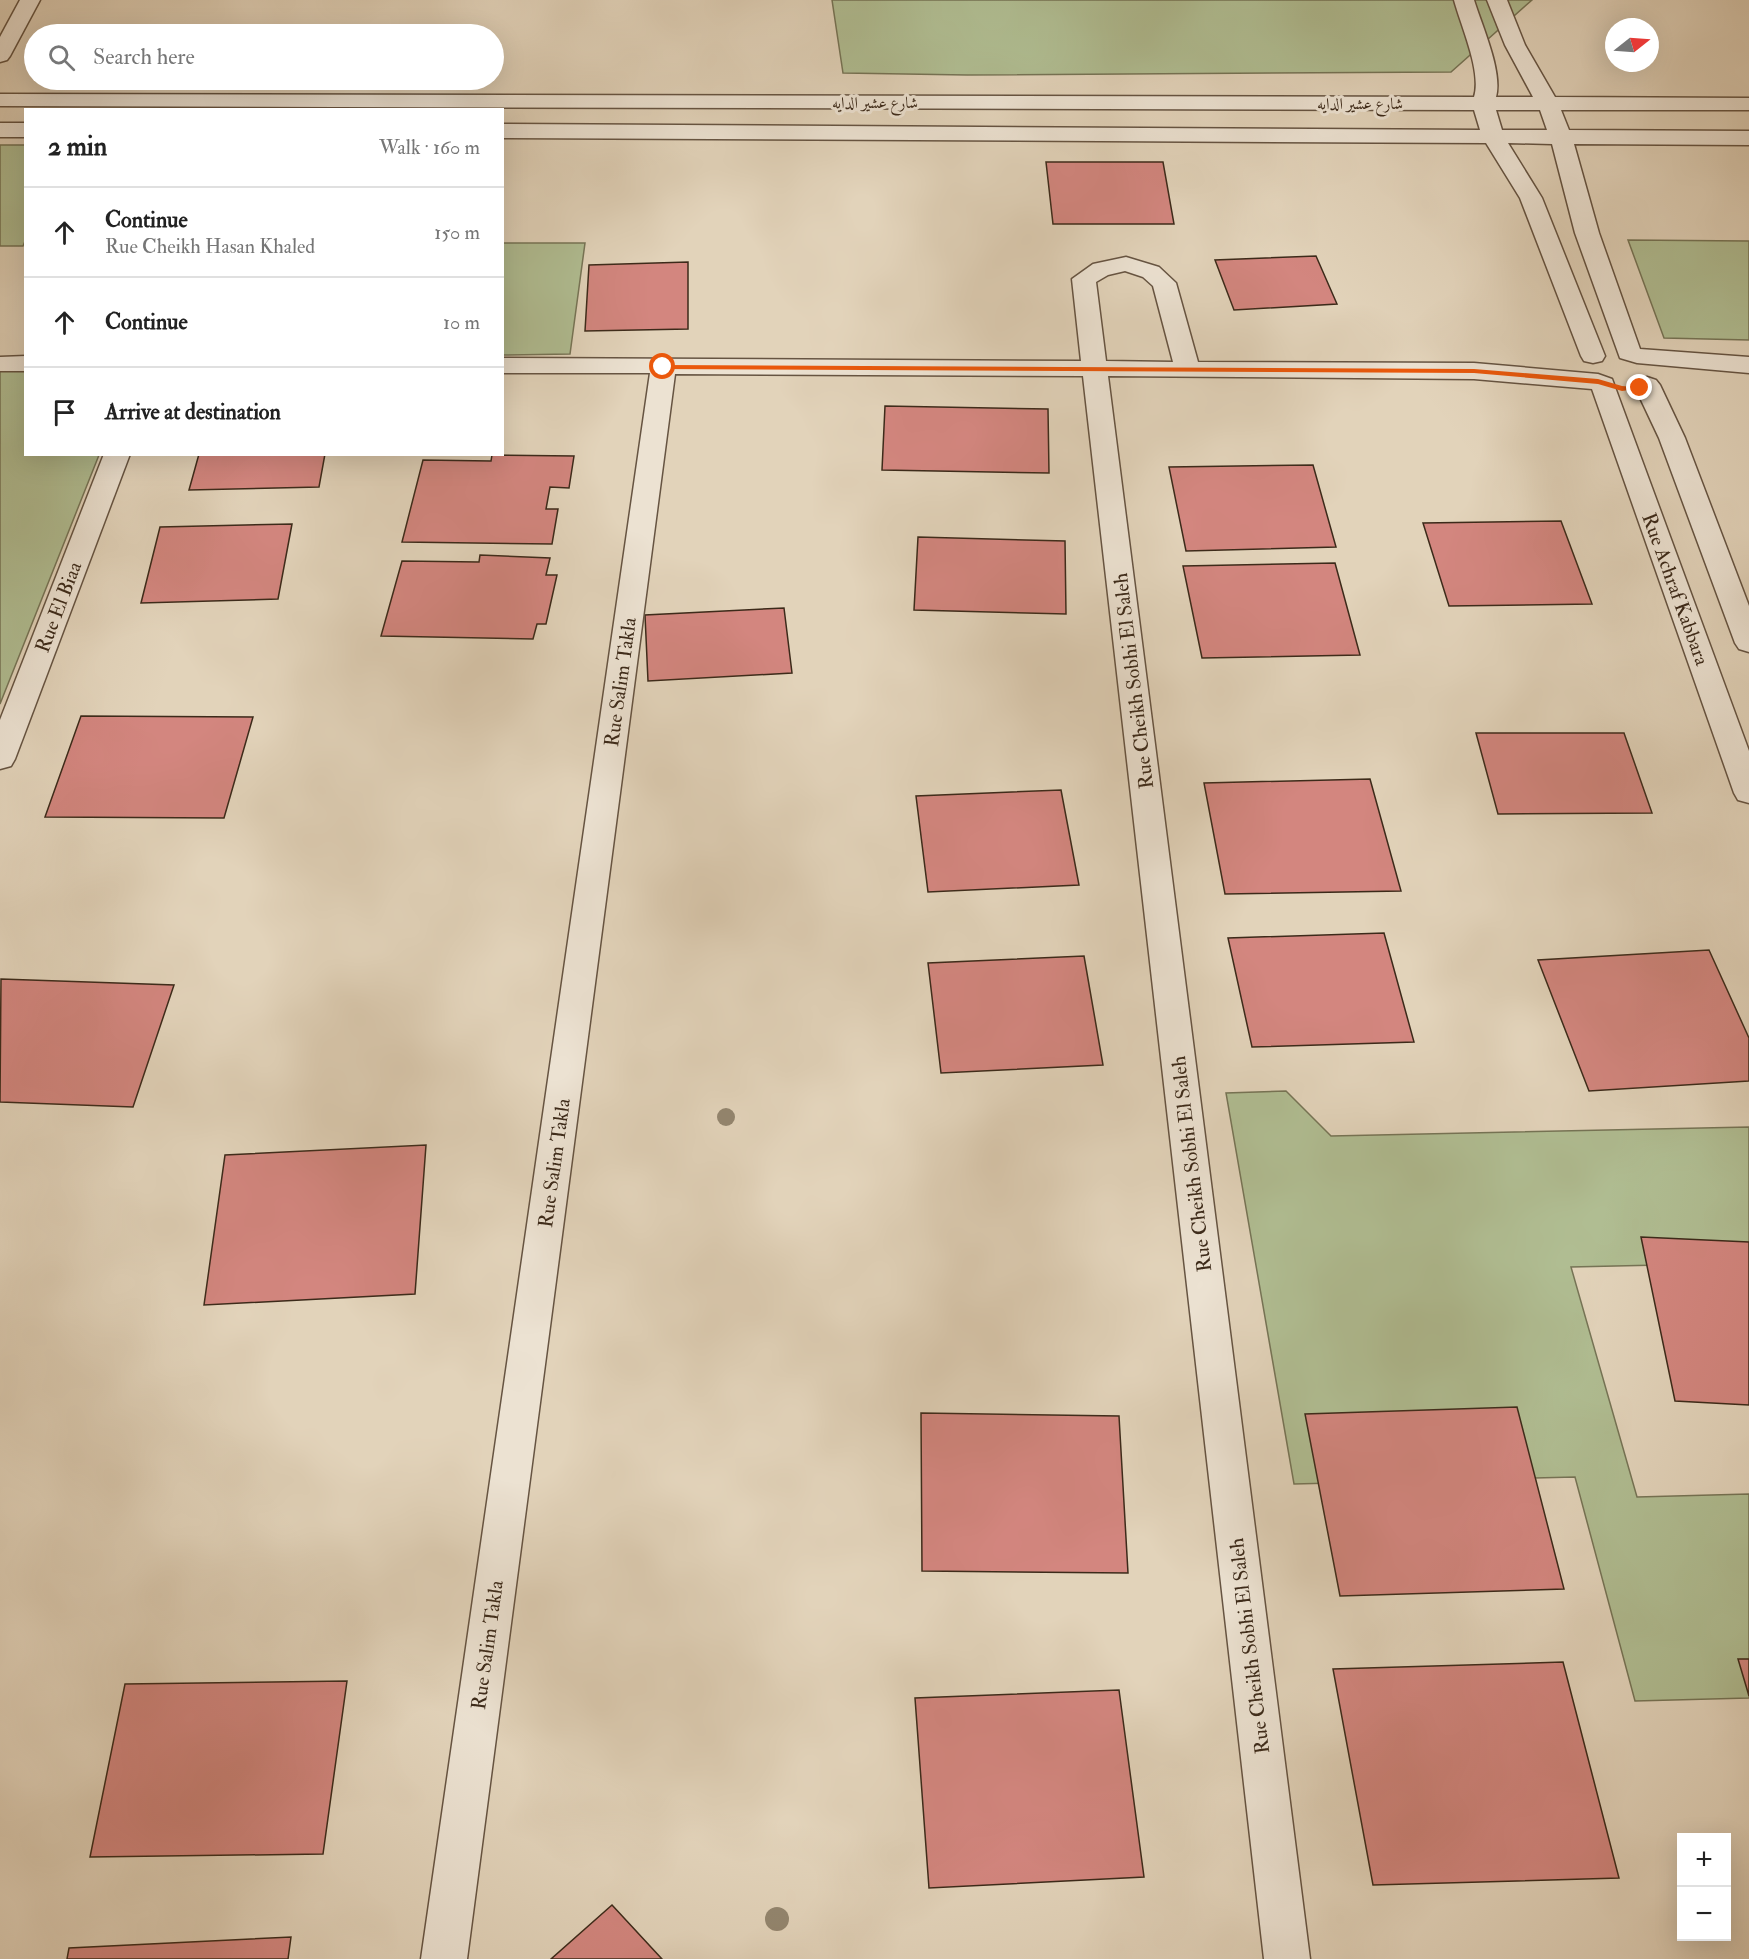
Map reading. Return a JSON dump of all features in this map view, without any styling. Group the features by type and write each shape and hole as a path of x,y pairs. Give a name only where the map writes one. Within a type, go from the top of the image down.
{"street":[{"path":"0,56 30,0"},
{"name":"Rue Achraf Kabbara","path":"1464,0 1486,73 1488,87 1482,103 1494,137 1531,198 1596,370 1749,793"},
{"path":"1497,0 1523,61 1548,104 1561,137 1587,233 1633,354 1654,368 1656,375 1649,383"},
{"name":"شارع عشير الدايه","path":"0,100 1749,104"},
{"path":"0,130 24,130"},
{"name":"شارع عشير الدايه","path":"504,131 1749,138"},
{"name":"Rue Cheikh Sobhi El Saleh","path":"1187,369 1164,283 1151,272 1126,264 1101,268 1084,279 1287,1959"},
{"path":"1596,370 1615,351 1749,365"},
{"path":"0,364 24,363"},
{"path":"504,365 1596,370 1622,388 1649,383 1749,376"},
{"name":"Rue Salim Takla","path":"444,1959 663,367"},
{"path":"1649,383 1749,643"},
{"name":"Rue El Biaa","path":"0,759 116,456"}],"green space":[{"path":"832,0 1532,0 1451,72 967,75 843,73"},
{"path":"0,145 24,145 24,244 23,246 0,246"},
{"path":"1628,240 1749,241 1749,340 1664,338"},
{"path":"504,243 585,243 570,354 504,355"},
{"path":"24,362 24,456 99,456 0,704 0,363"},
{"path":"1286,1091 1331,1136 1749,1127 1749,1263 1571,1267 1637,1497 1749,1494 1749,1698 1635,1701 1575,1477 1294,1484 1226,1093"}],"building":[{"path":"1046,162 1163,162 1174,224 1053,224"},
{"path":"1316,256 1337,304 1234,310 1215,260"},
{"path":"688,262 688,329 585,331 589,265"},
{"path":"885,406 1048,409 1049,473 882,470"},
{"path":"504,455 574,456 569,488 550,487 546,509 558,509 552,544 402,542 423,460 491,461 492,456"},
{"path":"198,456 325,456 319,487 189,490"},
{"path":"1313,465 1336,547 1186,551 1169,467"},
{"path":"1561,521 1592,604 1449,606 1423,523"},
{"path":"292,524 278,599 141,603 160,527"},
{"path":"918,537 1065,541 1066,614 914,610"},
{"path":"480,555 550,558 546,575 557,575 546,624 537,624 533,639 381,636 402,561 479,562"},
{"path":"1335,563 1360,655 1202,658 1183,566"},
{"path":"784,608 792,673 648,681 645,615"},
{"path":"81,716 253,717 224,818 45,817"},
{"path":"1476,733 1624,733 1652,813 1498,814"},
{"path":"1370,779 1401,891 1225,894 1204,783"},
{"path":"1061,790 1079,885 928,892 916,796"},
{"path":"1384,933 1414,1042 1252,1047 1228,938"},
{"path":"1709,950 1749,1038 1749,1081 1589,1091 1538,960"},
{"path":"1084,956 1103,1065 941,1073 928,963"},
{"path":"1,979 174,985 133,1107 0,1102"},
{"path":"426,1145 415,1294 204,1305 225,1155"},
{"path":"1641,1237 1749,1242 1749,1405 1675,1401"},
{"path":"1517,1407 1564,1589 1340,1596 1305,1414"},
{"path":"921,1413 1119,1416 1128,1573 922,1571"},
{"path":"1738,1659 1749,1659 1749,1696"},
{"path":"1563,1662 1619,1878 1373,1885 1333,1669"},
{"path":"347,1681 323,1854 90,1857 125,1684"},
{"path":"1119,1690 1144,1877 929,1888 915,1698"},
{"path":"612,1905 662,1959 551,1959"},
{"path":"291,1937 288,1959 67,1959 69,1948"}],"route":[{"path":"663,367 1474,371 1494,375 1566,381 1598,381 1612,387 1640,388"}]}
